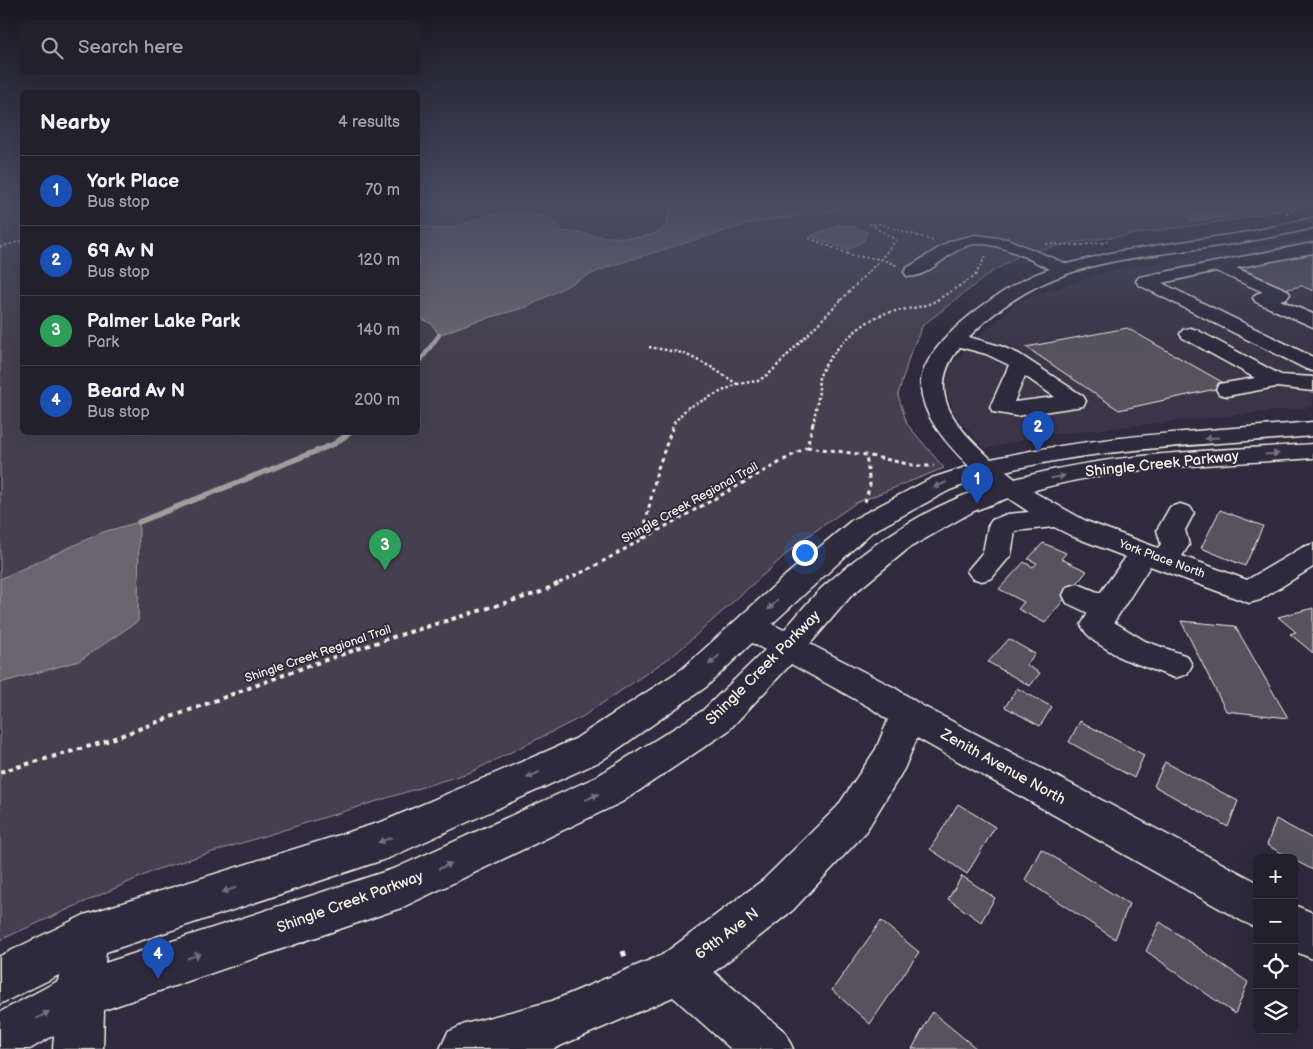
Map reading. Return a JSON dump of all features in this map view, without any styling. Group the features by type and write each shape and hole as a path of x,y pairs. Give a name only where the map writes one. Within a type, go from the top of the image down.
{"street":[{"path":"913,272 947,251"},
{"path":"1023,251 1065,269"},
{"name":"York Place North","path":"1157,251 1106,259 1065,269 1030,283 983,313 940,357 935,368 932,385 934,400 946,425 986,468 1011,488 1057,518 1249,592 1313,554"},
{"path":"1297,251 1145,281 1313,365"},
{"path":"1218,266 1281,294 1262,298 1313,321"},
{"path":"1169,276 1268,323"},
{"path":"1190,334 1276,381"},
{"path":"956,340 993,350 1020,363"},
{"path":"1227,389 1276,381 1313,384"},
{"name":"Shingle Creek Parkway","path":"0,981 84,937 389,839 588,750 694,678 796,583 862,526 941,484 986,468 1095,447 1313,429"},
{"name":"Shingle Creek Parkway","path":"0,1039 80,995 401,887 608,790 716,721 787,648 840,588 899,541 965,505 1011,488 1048,478 1124,465 1313,451"},
{"path":"1175,665 1143,655 1109,636 1097,625 1092,602 1136,565 1175,545 1171,530 1180,513"},
{"path":"998,563 1002,526 1007,523 1057,518"},
{"name":"Zenith Avenue North","path":"750,627 883,698 908,715 1253,904"},
{"name":"69th Ave N","path":"465,1049 553,1025 678,970 778,895 851,820 891,758 908,715"},
{"path":"1298,929 1313,937"},
{"path":"78,1049 84,937"},
{"path":"678,970 768,1049"}],"path":[{"path":"841,251 853,256 881,259"},
{"path":"642,540 658,468 673,422 682,412 737,384 758,381 770,373 887,251"},
{"path":"938,465 917,466 866,455 807,447 810,440 820,379 831,358 850,336 868,322 886,313 932,303 975,276 987,253 994,251"},
{"path":"649,347 683,353 711,367 737,384"},
{"name":"Shingle Creek Regional Trail","path":"0,772 104,742 308,666 390,638 541,592 591,568 807,447"},
{"path":"862,505 871,490 866,455"}],"shaded area":[{"path":"0,251 20,251 20,435 420,435 420,251 1036,251 1022,254 990,273 923,325 910,354 898,395 907,424 944,468 856,503 802,540 675,654 582,717 471,772 158,869 0,940"},
{"path":"420,251 659,251 607,267 527,307 470,323 439,335 432,324 420,318"},
{"path":"1227,251 1313,251 1313,407 1044,435 985,449 956,416 945,388 950,366 978,336 1021,300 1116,269"},
{"path":"139,522 138,621 79,661 0,683 0,579 103,532"}],"building":[{"path":"1313,253 1313,291 1302,286 1287,289 1238,267"},
{"path":"1127,328 1229,386 1119,410 1026,347"},
{"path":"1220,510 1263,526 1245,566 1201,548"},
{"path":"1043,543 1066,553 1061,559 1087,571 1045,623 1018,609 1024,602 999,589 1024,562 1033,567 1037,563 1028,559"},
{"path":"1313,608 1313,653 1290,634 1296,632 1278,617"},
{"path":"1181,621 1235,626 1288,718 1226,711"},
{"path":"1009,639 1035,654 1026,665 1040,673 1030,686 988,662"},
{"path":"1017,688 1052,707 1040,726 1005,707"},
{"path":"1080,721 1144,755 1134,778 1069,742"},
{"path":"1165,762 1238,801 1228,827 1154,786"},
{"path":"958,804 995,827 967,874 930,849"},
{"path":"1276,819 1313,839 1313,870 1298,862 1298,854 1283,854 1267,845"},
{"path":"1041,849 1129,904 1115,939 1025,880"},
{"path":"962,876 995,898 981,922 948,899"},
{"path":"881,921 919,952 870,1024 832,990"},
{"path":"1160,922 1248,982 1235,1014 1146,951"},
{"path":"932,1012 977,1049 912,1049"}],"waterway":[{"path":"420,361 439,335"},
{"path":"139,522 334,444 347,435"}],"place":[{"name":"69 Av N","path":"1038,452"},
{"name":"York Place","path":"977,504"},
{"name":"Palmer Lake Park","path":"385,570"},
{"name":"Beard Av N","path":"158,979"}]}
